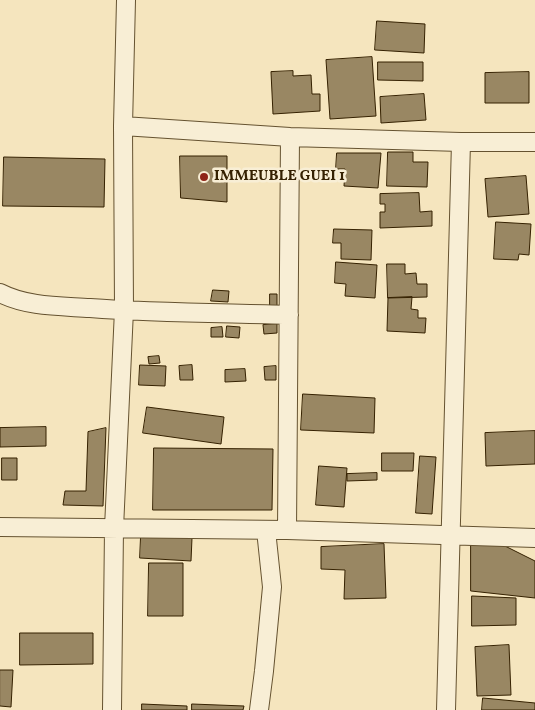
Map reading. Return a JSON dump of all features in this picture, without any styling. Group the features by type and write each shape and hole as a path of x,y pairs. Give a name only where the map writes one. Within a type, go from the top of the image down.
{"street":[{"path":"112,710 114,528 124,310 123,126 126,0"},
{"path":"123,126 290,137 461,142 535,142"},
{"path":"287,530 290,137"},
{"path":"446,710 461,142"},
{"path":"0,293 11,299 37,304 124,310 289,315"},
{"path":"0,527 287,530 535,538"},
{"path":"259,710 272,586 266,530"}],"building":[{"path":"377,21 425,24 424,53 375,50"},
{"path":"372,57 376,116 330,119 326,60"},
{"path":"378,62 423,62 423,81 378,80"},
{"path":"293,71 293,76 311,75 312,94 320,94 320,111 273,114 271,72"},
{"path":"529,72 529,103 485,103 485,73"},
{"path":"424,94 426,120 381,123 380,97"},
{"path":"388,152 413,152 413,162 428,162 427,187 387,186"},
{"path":"337,153 381,153 378,188 344,186 345,169 336,169"},
{"name":"IMMEUBLE GUEI 1","path":"180,156 227,156 227,202 181,198"},
{"path":"4,157 105,159 104,207 3,206"},
{"path":"526,176 529,214 488,217 485,179"},
{"path":"419,193 420,212 432,211 432,226 380,228 380,212 385,212 385,204 380,204 380,194"},
{"path":"496,222 531,224 529,255 519,254 518,260 494,259"},
{"path":"334,229 372,230 371,260 341,259 341,243 333,243"},
{"path":"336,262 377,265 375,298 345,296 346,284 335,283"},
{"path":"387,264 405,264 405,274 416,273 417,284 427,284 427,297 388,298"},
{"path":"213,290 229,291 228,302 211,301"},
{"path":"270,294 277,294 277,307 270,307"},
{"path":"412,297 411,309 418,310 418,318 426,318 425,333 387,331 388,298"},
{"path":"277,324 277,333 264,334 263,325"},
{"path":"227,326 240,327 239,338 226,337"},
{"path":"222,327 223,337 211,337 211,328"},
{"path":"159,356 160,363 149,364 148,357"},
{"path":"140,365 166,366 165,386 139,385"},
{"path":"192,365 193,380 180,380 179,366"},
{"path":"276,366 276,380 265,380 264,367"},
{"path":"245,369 246,381 225,382 225,370"},
{"path":"303,394 375,398 374,433 301,430"},
{"path":"147,407 224,417 221,444 143,433"},
{"path":"46,427 46,446 0,447 0,428"},
{"path":"106,428 103,506 63,505 65,491 86,491 88,432"},
{"path":"535,431 535,464 486,466 485,433"},
{"path":"154,448 273,449 272,510 153,510"},
{"path":"382,453 414,453 413,471 382,471"},
{"path":"420,456 436,457 432,514 416,513"},
{"path":"2,458 17,458 17,480 2,480"},
{"path":"319,466 347,468 344,507 316,505"},
{"path":"377,473 377,480 347,481 347,474"},
{"path":"141,536 192,538 191,561 140,558"},
{"path":"471,540 493,540 535,561 535,598 471,591"},
{"path":"384,544 386,598 344,599 345,570 321,569 321,547"},
{"path":"149,563 183,563 183,616 148,616"},
{"path":"472,596 516,598 516,625 472,626"},
{"path":"20,633 93,633 93,664 20,665"},
{"path":"509,645 511,695 477,696 475,647"},
{"path":"0,670 13,670 11,707 0,706"},
{"path":"483,698 535,703 535,710 482,710"},
{"path":"142,704 187,706 187,710 142,710"},
{"path":"192,704 244,706 243,710 192,710"}],"place":[{"name":"IMMEUBLE GUEI 1","path":"204,177"}]}
